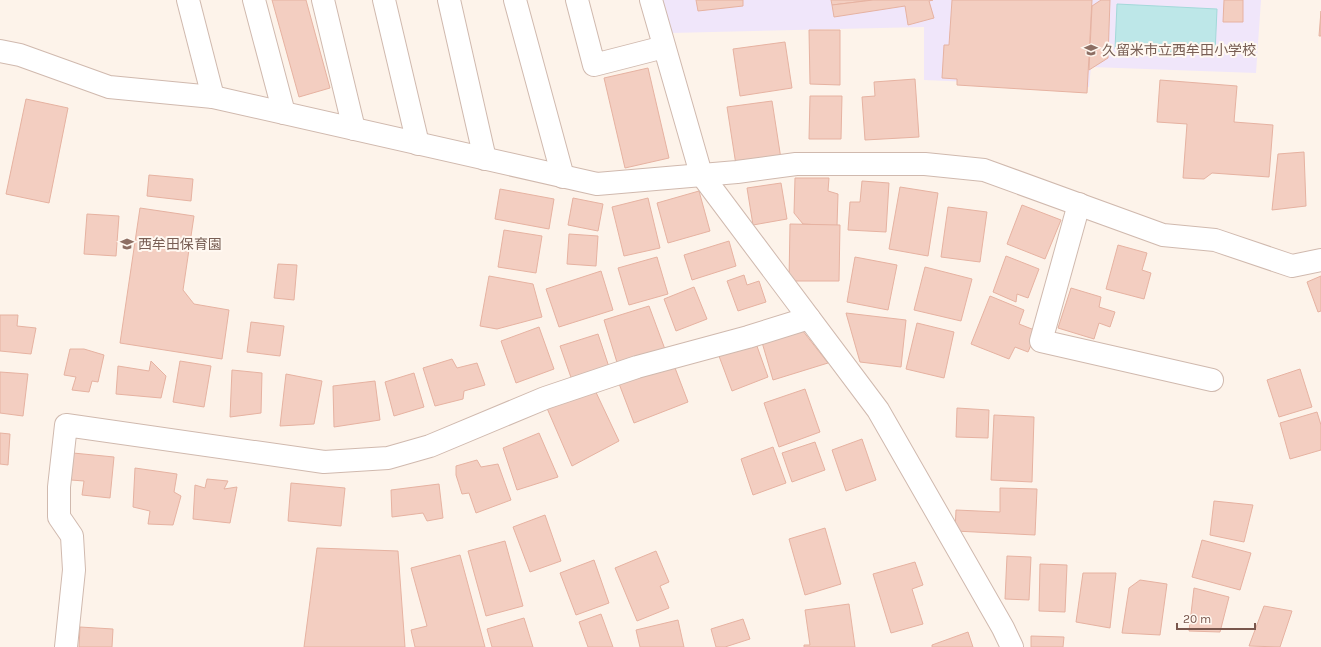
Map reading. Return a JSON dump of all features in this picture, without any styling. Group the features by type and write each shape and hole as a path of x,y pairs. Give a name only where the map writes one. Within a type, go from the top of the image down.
{"street":[{"path":"188,0 213,98"},
{"path":"254,0 284,113"},
{"path":"323,0 354,129"},
{"path":"384,0 418,144"},
{"path":"449,0 486,159"},
{"path":"515,0 563,177"},
{"path":"577,0 594,66 664,47"},
{"path":"651,0 701,174 878,410 1003,628 1012,647"},
{"path":"0,51 20,55 109,87 213,98 597,184 738,172 796,164 925,164 984,170 1163,235 1215,240 1292,266 1321,260"},
{"path":"1079,204 1041,341 1212,380"},
{"path":"66,647 74,570 72,536 59,517 59,487 66,424 324,462 388,458 430,446 545,398 637,368 748,338 809,318"}],"shaded area":[{"name":"久留米市立西牟田小学校","path":"662,0 1261,0 1256,73 1091,67 1089,87 924,80 924,27 671,33"}],"water":[{"path":"1117,4 1217,9 1215,54 1115,49"}],"building":[{"path":"272,0 306,0 330,88 299,97"},
{"path":"696,0 743,0 743,6 698,11"},
{"path":"831,0 873,0 832,5"},
{"path":"873,0 933,0 929,1 934,18 908,25 905,6 834,17 832,5"},
{"path":"952,0 1092,0 1087,93 957,85 957,79 942,78 944,45 949,45"},
{"path":"1101,0 1110,0 1108,58 1089,70 1092,6"},
{"path":"1224,0 1243,0 1243,22 1223,22"},
{"path":"1321,11 1321,36 1319,36"},
{"path":"809,30 840,30 840,85 810,84"},
{"path":"785,42 792,88 740,96 733,49"},
{"path":"648,68 669,158 625,168 604,78"},
{"path":"915,79 919,137 865,140 862,97 875,96 874,82"},
{"path":"1160,80 1237,86 1234,122 1273,125 1269,177 1212,173 1204,179 1183,178 1187,124 1157,122"},
{"path":"810,96 842,96 841,139 809,139"},
{"path":"26,99 68,108 49,203 6,194"},
{"path":"772,101 781,159 736,165 727,107"},
{"path":"1304,152 1306,206 1272,210 1278,154"},
{"path":"149,175 193,179 191,201 147,196"},
{"path":"795,178 829,178 828,191 838,194 837,226 803,224 794,213"},
{"path":"862,181 889,183 886,232 848,230 850,202 860,202"},
{"path":"781,183 787,219 753,225 747,188"},
{"path":"900,187 938,193 928,256 889,249"},
{"path":"500,189 554,199 549,229 495,219"},
{"path":"699,191 710,231 668,243 657,203"},
{"path":"573,198 603,204 598,231 568,225"},
{"path":"648,198 660,248 624,256 612,207"},
{"path":"1022,205 1061,220 1045,259 1007,244"},
{"path":"948,207 987,212 980,262 941,257"},
{"path":"140,208 194,216 183,290 194,304 229,310 222,359 120,343"},
{"path":"87,214 119,216 116,256 84,254"},
{"path":"790,224 840,225 839,281 789,281"},
{"path":"504,230 542,236 536,273 498,267"},
{"path":"569,234 598,236 596,266 567,264"},
{"path":"729,241 736,266 692,280 684,255"},
{"path":"1118,245 1147,253 1142,270 1151,273 1144,299 1106,289"},
{"path":"1006,256 1039,269 1028,298 1017,294 1016,302 993,292"},
{"path":"657,257 668,294 629,305 618,268"},
{"path":"855,257 897,265 888,310 847,302"},
{"path":"278,264 297,265 294,300 274,298"},
{"path":"925,267 972,279 961,321 914,310"},
{"path":"601,271 613,310 559,327 546,289"},
{"path":"744,275 747,285 759,281 766,302 738,311 727,281"},
{"path":"489,276 533,284 542,317 497,329 480,326"},
{"path":"1321,276 1321,311 1318,312 1307,282"},
{"path":"694,287 707,319 676,331 664,299"},
{"path":"1071,288 1101,297 1099,307 1115,312 1110,327 1099,323 1094,339 1058,328"},
{"path":"990,296 1024,310 1019,324 1037,331 1028,352 1015,347 1009,359 971,344"},
{"path":"649,306 666,352 619,369 604,320"},
{"path":"846,313 906,320 901,367 860,362"},
{"path":"0,315 18,315 17,326 36,328 31,354 0,351"},
{"path":"795,321 828,363 773,380 759,332"},
{"path":"251,322 284,326 280,356 247,352"},
{"path":"917,323 954,332 944,378 906,369"},
{"path":"539,327 554,369 516,383 501,341"},
{"path":"598,334 611,373 574,386 560,346"},
{"path":"753,335 768,377 732,391 716,348"},
{"path":"70,349 84,349 104,355 98,382 92,381 89,392 72,390 76,377 64,375"},
{"path":"452,359 457,368 477,363 485,385 464,391 463,399 435,406 423,368"},
{"path":"672,360 688,402 634,423 618,381"},
{"path":"151,361 166,376 161,398 116,394 118,366 149,371"},
{"path":"180,361 211,366 204,407 173,402"},
{"path":"1300,369 1312,407 1279,417 1267,380"},
{"path":"232,370 262,373 261,413 230,417"},
{"path":"0,372 28,374 23,416 0,413"},
{"path":"414,373 424,407 394,416 385,382"},
{"path":"286,374 322,381 314,424 280,426"},
{"path":"375,381 380,420 334,427 333,386"},
{"path":"593,386 619,441 572,466 546,406"},
{"path":"805,389 820,432 779,447 764,403"},
{"path":"957,408 989,410 988,438 956,437"},
{"path":"1317,412 1321,425 1321,450 1290,459 1280,423"},
{"path":"994,415 1034,417 1032,482 991,480"},
{"path":"0,433 10,434 8,465 0,464"},
{"path":"539,433 558,477 517,490 503,448"},
{"path":"862,439 876,480 846,491 832,450"},
{"path":"815,442 825,470 792,482 782,453"},
{"path":"773,447 786,483 753,495 741,459"},
{"path":"73,453 114,457 110,498 82,495 84,481 71,480"},
{"path":"477,460 481,467 498,464 511,500 476,513 469,493 462,494 456,475 456,466"},
{"path":"135,468 177,474 174,492 181,496 173,525 148,524 150,511 133,507"},
{"path":"207,479 228,481 224,489 237,487 230,523 193,519 195,485 205,488"},
{"path":"291,483 345,488 341,526 288,521"},
{"path":"439,484 443,518 427,521 423,513 392,517 391,490"},
{"path":"1000,488 1037,489 1035,535 955,531 956,510 1000,512"},
{"path":"1214,501 1253,505 1244,542 1210,535"},
{"path":"545,515 561,561 530,572 513,527"},
{"path":"825,528 841,584 805,595 789,539"},
{"path":"1202,540 1251,553 1240,590 1192,577"},
{"path":"505,541 523,606 486,616 468,551"},
{"path":"317,548 398,551 405,647 304,647"},
{"path":"656,551 669,582 660,586 669,608 637,621 615,568"},
{"path":"460,555 485,647 415,647 411,630 427,626 411,568"},
{"path":"1007,556 1031,557 1029,600 1005,599"},
{"path":"594,560 609,603 576,615 560,573"},
{"path":"915,562 923,585 912,589 923,624 891,633 873,574"},
{"path":"1040,564 1067,565 1065,612 1039,611"},
{"path":"1083,573 1116,573 1110,628 1076,622"},
{"path":"1140,580 1167,584 1160,635 1122,633 1129,588"},
{"path":"1194,588 1229,597 1220,632 1189,631"},
{"path":"849,604 855,647 804,647 804,645 810,645 805,610"},
{"path":"1264,606 1292,611 1280,647 1249,646"},
{"path":"601,614 613,647 588,647 579,622"},
{"path":"524,618 533,647 492,647 487,629"},
{"path":"743,619 750,639 725,647 716,647 711,629"},
{"path":"678,620 684,647 640,647 636,630"},
{"path":"80,627 113,629 112,647 79,647"},
{"path":"968,632 973,647 932,647 932,645"},
{"path":"1031,636 1064,637 1063,647 1031,647"}],"place":[{"name":"久留米市立西牟田小学校","path":"1091,50"},
{"name":"西牟田保育園","path":"127,244"}]}
